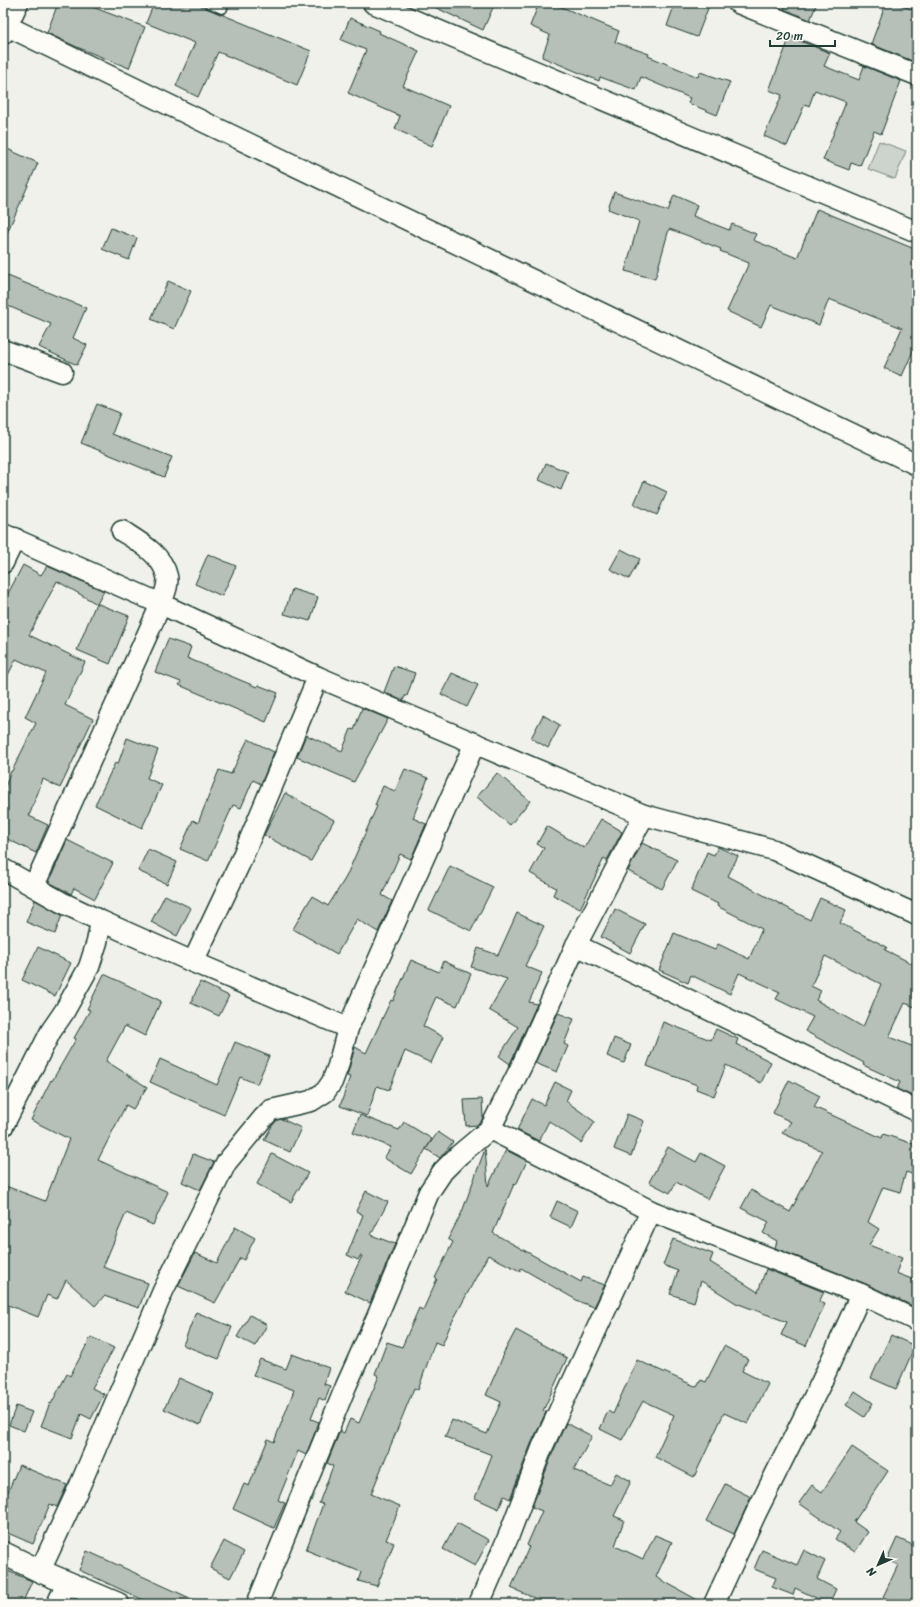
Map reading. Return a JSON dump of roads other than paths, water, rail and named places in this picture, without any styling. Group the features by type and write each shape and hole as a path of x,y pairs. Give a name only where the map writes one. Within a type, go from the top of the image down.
{"street":[{"path":"18,3 4,28 917,465"},
{"path":"373,3 917,232"},
{"path":"738,3 917,75"},
{"path":"3,350 62,372"},
{"path":"34,886 161,604 166,589 167,577 162,563 151,551 122,531"},
{"path":"3,563 9,536 161,604 318,677 644,815 774,850 917,915"},
{"path":"193,962 239,865 318,677"},
{"path":"40,1571 80,1485 163,1291 226,1163 271,1110 311,1101 325,1092 332,1082 338,1066 348,1028 475,743"},
{"path":"257,1604 346,1386 377,1317 429,1192 448,1166 490,1129 522,1065 576,945 644,815"},
{"path":"3,869 61,902 101,921 348,1028"},
{"path":"3,1126 51,1031 64,1012 89,967 97,942 101,921"},
{"path":"576,945 917,1111"},
{"path":"490,1129 651,1211 861,1294 917,1321"},
{"path":"479,1604 542,1448 651,1211"},
{"path":"714,1604 756,1513 821,1383 861,1294"},
{"path":"3,1552 40,1571 118,1604"},
{"path":"57,1604 67,1583"}],"lane":[{"path":"210,3 222,8"}]}
